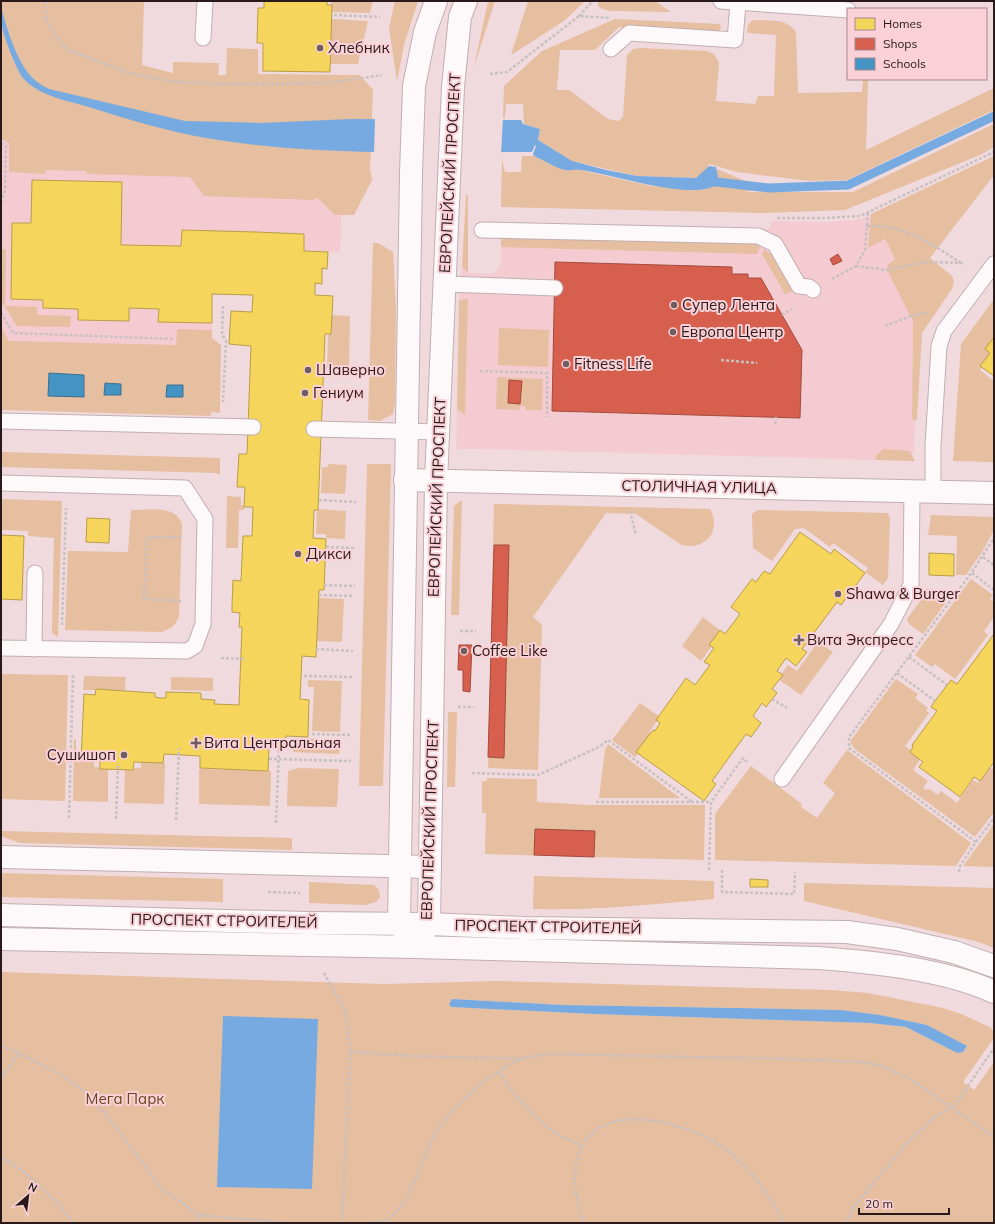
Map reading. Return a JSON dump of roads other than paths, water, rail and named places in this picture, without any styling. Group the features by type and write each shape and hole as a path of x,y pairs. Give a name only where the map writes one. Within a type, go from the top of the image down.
{"street":[{"name":"ЕВРОПЕЙСКИЙ ПРОСПЕКТ","path":"436,1 424,32 414,86 411,174 399,924 416,947 429,924 436,481 453,88 460,17 466,1"},
{"name":"СТОЛИЧНАЯ УЛИЦА","path":"405,480 994,493"},
{"path":"1,857 430,868"},
{"name":"ПРОСПЕКТ СТРОИТЕЛЕЙ","path":"1,915 306,923 429,924 523,928 846,932 897,939 954,952 994,966"},
{"name":"ПРОСПЕКТ СТРОИТЕЛЕЙ","path":"1,939 756,955 862,961 948,977 994,992"}],"lane":[{"path":"203,38 205,1"},
{"path":"721,1 847,10"},
{"path":"612,49 629,33 735,40 738,3"},
{"path":"482,230 758,236 775,244 799,286 810,287 813,290"},
{"path":"782,779 891,624 911,585 922,492 933,446 939,346 944,331 994,264"},
{"path":"445,284 555,288"},
{"path":"1,421 253,427"},
{"path":"314,429 438,432"},
{"path":"1,483 185,488 205,519 203,624 195,646 187,651 1,648"},
{"path":"34,649 35,573"}],"water":[{"path":"1,7 14,47 24,67 36,81 49,89 185,121 261,123 351,119 521,120 523,124 540,129 538,140 572,161 637,176 696,178 709,166 716,167 719,182 709,188 693,190 674,189 593,172 565,170 557,168 534,156 535,145 532,152 331,151 212,139 165,129 54,97 45,94 29,84 20,74 13,60 2,28"},
{"path":"452,999 563,1005 841,1010 880,1015 927,1025 967,1046 963,1052 957,1053 906,1027 870,1023 594,1014 451,1007 449,1004"},
{"path":"223,1016 318,1019 312,1189 217,1187"}],"waterway":[{"path":"708,181 769,188 848,185 994,116"}],"place":[{"name":"Хлебник","path":"320,48"},
{"name":"Супер Лента","path":"674,305"},
{"name":"Европа Центр","path":"673,332"},
{"name":"Fitness Life","path":"566,364"},
{"name":"Шаверно","path":"308,370"},
{"name":"Гениум","path":"305,393"},
{"name":"Дикси","path":"298,554"},
{"name":"Shawa & Burger","path":"838,594"},
{"name":"Вита Экспресс","path":"799,640"},
{"name":"Coffee Like","path":"464,651"},
{"name":"Вита Центральная","path":"196,743"},
{"name":"Сушишоп","path":"124,755"}],"park label":[{"name":"Мега Парк","path":"125,1099"}]}
